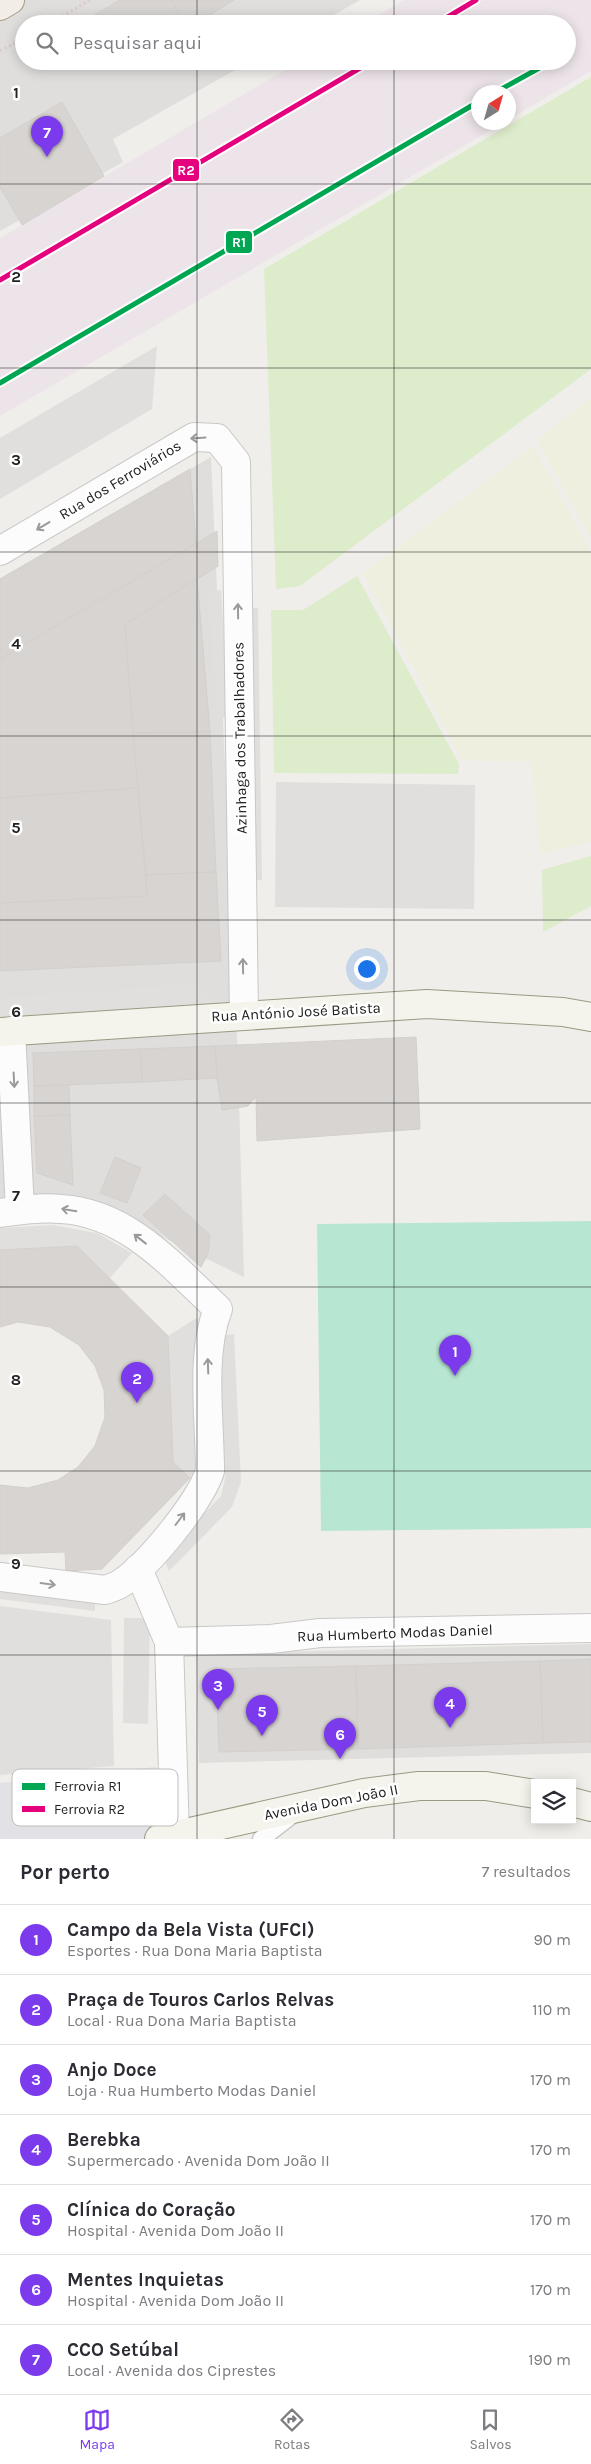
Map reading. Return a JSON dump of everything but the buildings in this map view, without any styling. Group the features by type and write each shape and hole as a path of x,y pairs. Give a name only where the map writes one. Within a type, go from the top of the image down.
{"main road":[{"path":"0,6 10,0"},
{"name":"Rua António José Batista","path":"6,1031 427,1004 564,1012 591,1018"},
{"name":"Avenida Dom João II","path":"167,1837 308,1804 364,1793 418,1786 486,1786 531,1793"},
{"path":"576,1803 591,1807"}],"street":[{"name":"Rua dos Ferroviários","path":"0,551 194,436 218,438 236,462"},
{"name":"Azinhaga dos Trabalhadores","path":"236,462 244,1015"},
{"path":"0,1577 105,1590 121,1584 138,1569 169,1534 205,1486 210,1470 207,1352 211,1327 218,1309 139,1237 116,1223 90,1213 60,1208 10,1211 6,1031"},
{"path":"138,1569 169,1642 168,1769"},
{"name":"Rua Humberto Modas Daniel","path":"169,1642 271,1639 320,1633 591,1628"}],"lane":[{"path":"261,1839 308,1804"}],"path":[{"path":"64,15 90,0"},
{"path":"0,51 15,43"}],"shaded area":[{"path":"0,0 360,0 334,15 15,15 15,70 235,70 113,139 123,162 0,231"},
{"path":"404,0 591,0 591,71 516,115 516,85 471,85 471,130 491,130 0,416 0,238 285,70 576,70 576,15 379,15"},
{"path":"157,346 152,409 0,499 0,438"},
{"path":"211,457 237,1031 244,1277 93,1203 0,1216 0,579"},
{"path":"221,590 229,717 217,718 208,591"},
{"path":"245,608 258,608 262,880 249,880"},
{"path":"276,782 475,785 474,909 275,907"},
{"path":"195,984 214,1003 0,1017 0,998"},
{"path":"52,1225 97,1233 132,1253 109,1279 77,1246 0,1250 0,1228"},
{"path":"198,1317 197,1466 190,1478 173,1462 168,1336"},
{"path":"234,1334 241,1482 232,1507 169,1571 163,1556 221,1496 225,1479 219,1336"},
{"path":"0,1585 95,1597 95,1611 0,1599"},
{"path":"0,1606 111,1620 114,1766 76,1769 12,1769 12,1774 0,1775"},
{"path":"124,1618 150,1618 148,1724 123,1723"},
{"path":"591,1644 591,1753 199,1763 196,1654"},
{"path":"156,1767 157,1769 136,1769"},
{"path":"12,1782 12,1826 178,1826 178,1815 189,1839 0,1839 0,1783"}],"green space":[{"path":"591,77 591,369 300,586 276,589 264,269 501,130 516,130 516,121"},
{"path":"591,398 591,538 537,440"},
{"path":"533,446 591,552 591,842 540,854 531,762 462,760 363,573"},
{"path":"357,576 459,764 458,774 274,773 271,610 303,610"},
{"path":"591,856 591,906 543,932 542,870"},
{"path":"591,1221 591,1528 321,1531 317,1224"}],"rail line":[{"name":"R2","path":"451,15 476,0"},
{"name":"R2","path":"0,280 357,70"},
{"name":"R1","path":"509,85 536,70"},
{"name":"R1","path":"0,383 471,106"}],"place":[{"name":"CCO Setúbal","path":"47,157"},
{"name":"Campo da Bela Vista (UFCI)","path":"455,1376"},
{"name":"Praça de Touros Carlos Relvas","path":"137,1403"},
{"name":"Anjo Doce","path":"218,1710"},
{"name":"Berebka","path":"450,1728"},
{"name":"Clínica do Coração","path":"262,1736"},
{"name":"Mentes Inquietas","path":"340,1759"}]}
